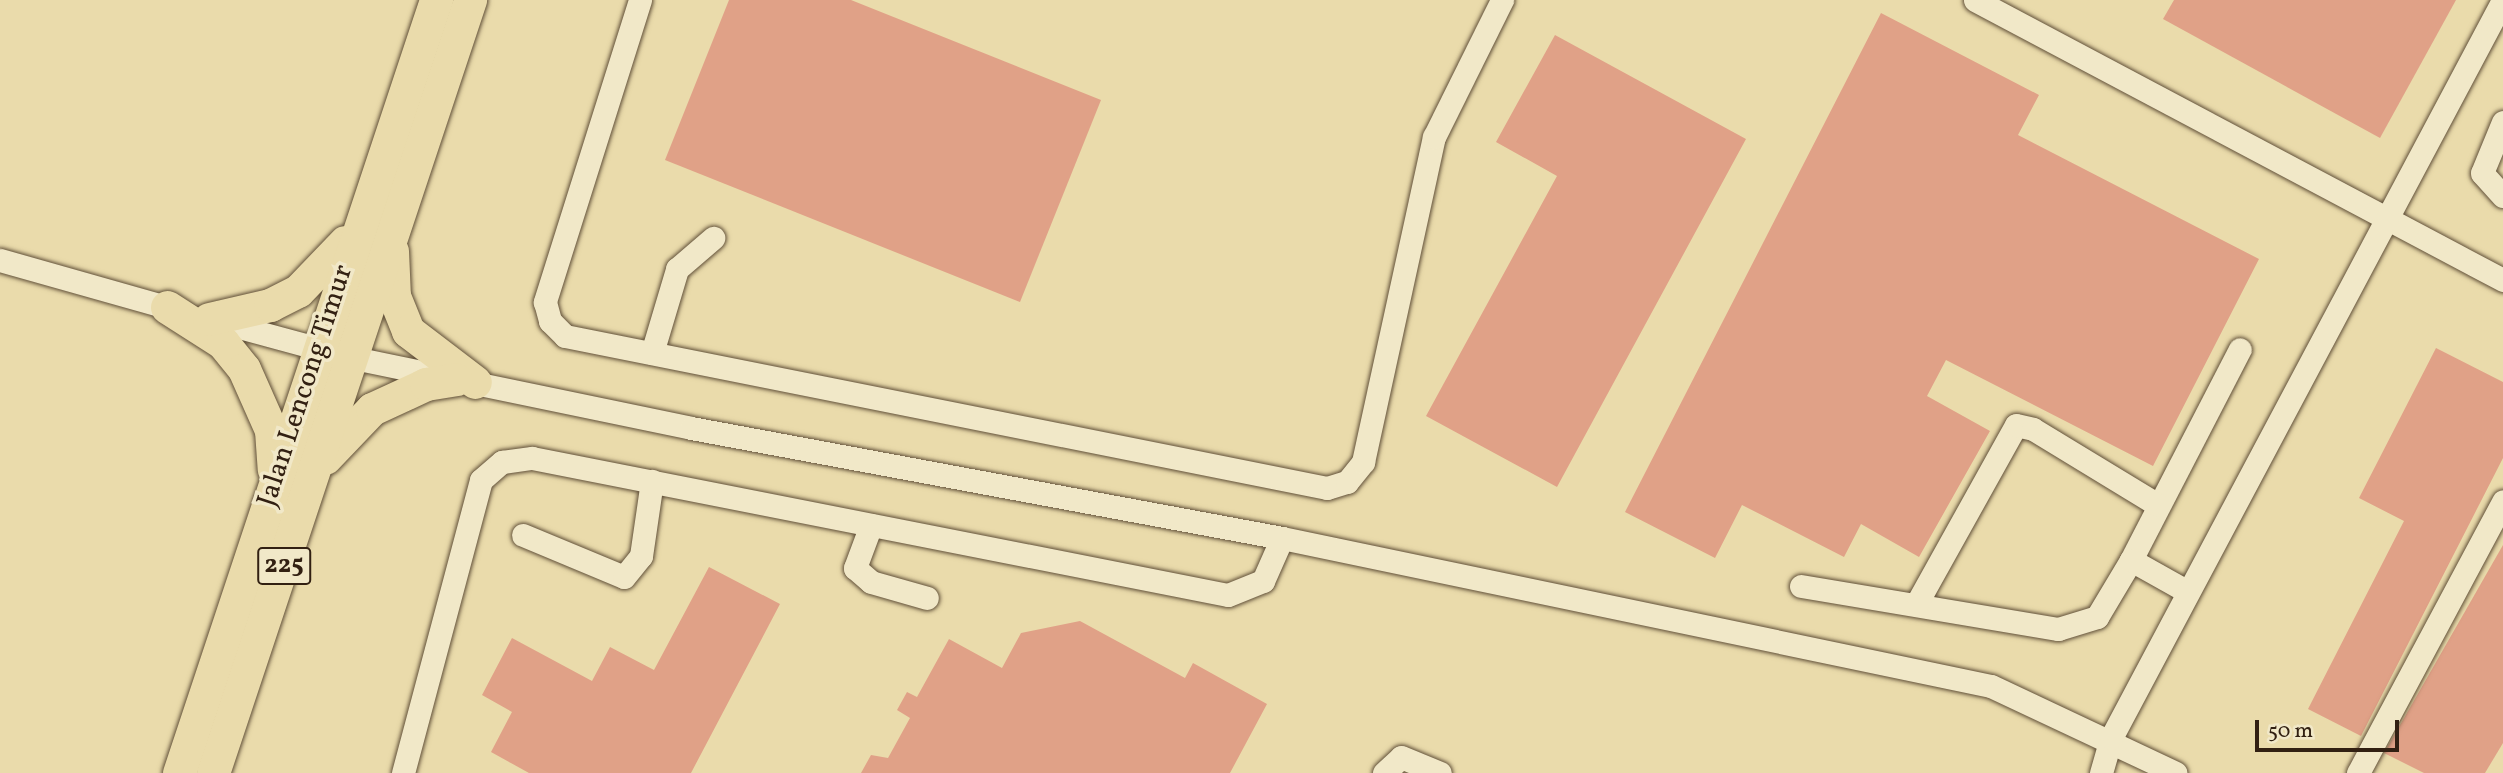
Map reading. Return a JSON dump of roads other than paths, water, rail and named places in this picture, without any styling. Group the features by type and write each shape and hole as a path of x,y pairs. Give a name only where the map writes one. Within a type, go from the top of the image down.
{"highway":[{"name":"Jalan Lencong Timur","path":"178,773 359,220 436,0"},
{"name":"Jalan Lencong Timur","path":"213,773 392,227 470,0"},
{"path":"209,319 250,312 298,291 322,271 359,220"},
{"path":"392,227 398,315 424,348 465,380"},
{"path":"167,307 223,344 261,398 274,463 270,496"},
{"path":"312,476 372,409 426,384 465,380"}],"street":[{"path":"640,0 545,302 550,321 565,336 1327,488 1347,482 1363,462 1434,137 1502,0"},
{"path":"1975,0 2503,279"},
{"path":"2101,773 2111,738 2503,0"},
{"path":"2503,122 2482,173 2503,196"},
{"path":"652,353 677,269 713,238"},
{"path":"0,260 349,357 1282,538 1991,686 2111,738 2176,773"},
{"path":"1801,586 1918,601 2075,628 2097,617 2131,560 2240,349"},
{"path":"1918,601 2016,425 2034,429 2158,505"},
{"path":"403,773 481,480 502,461 532,458 1228,595 1263,581 1282,538"},
{"path":"523,536 624,577 641,556 652,481"},
{"path":"2358,773 2503,500"},
{"path":"871,525 855,569 862,578 927,598"},
{"path":"2131,560 2188,592"},
{"path":"1384,773 1401,757 1440,773"}]}
